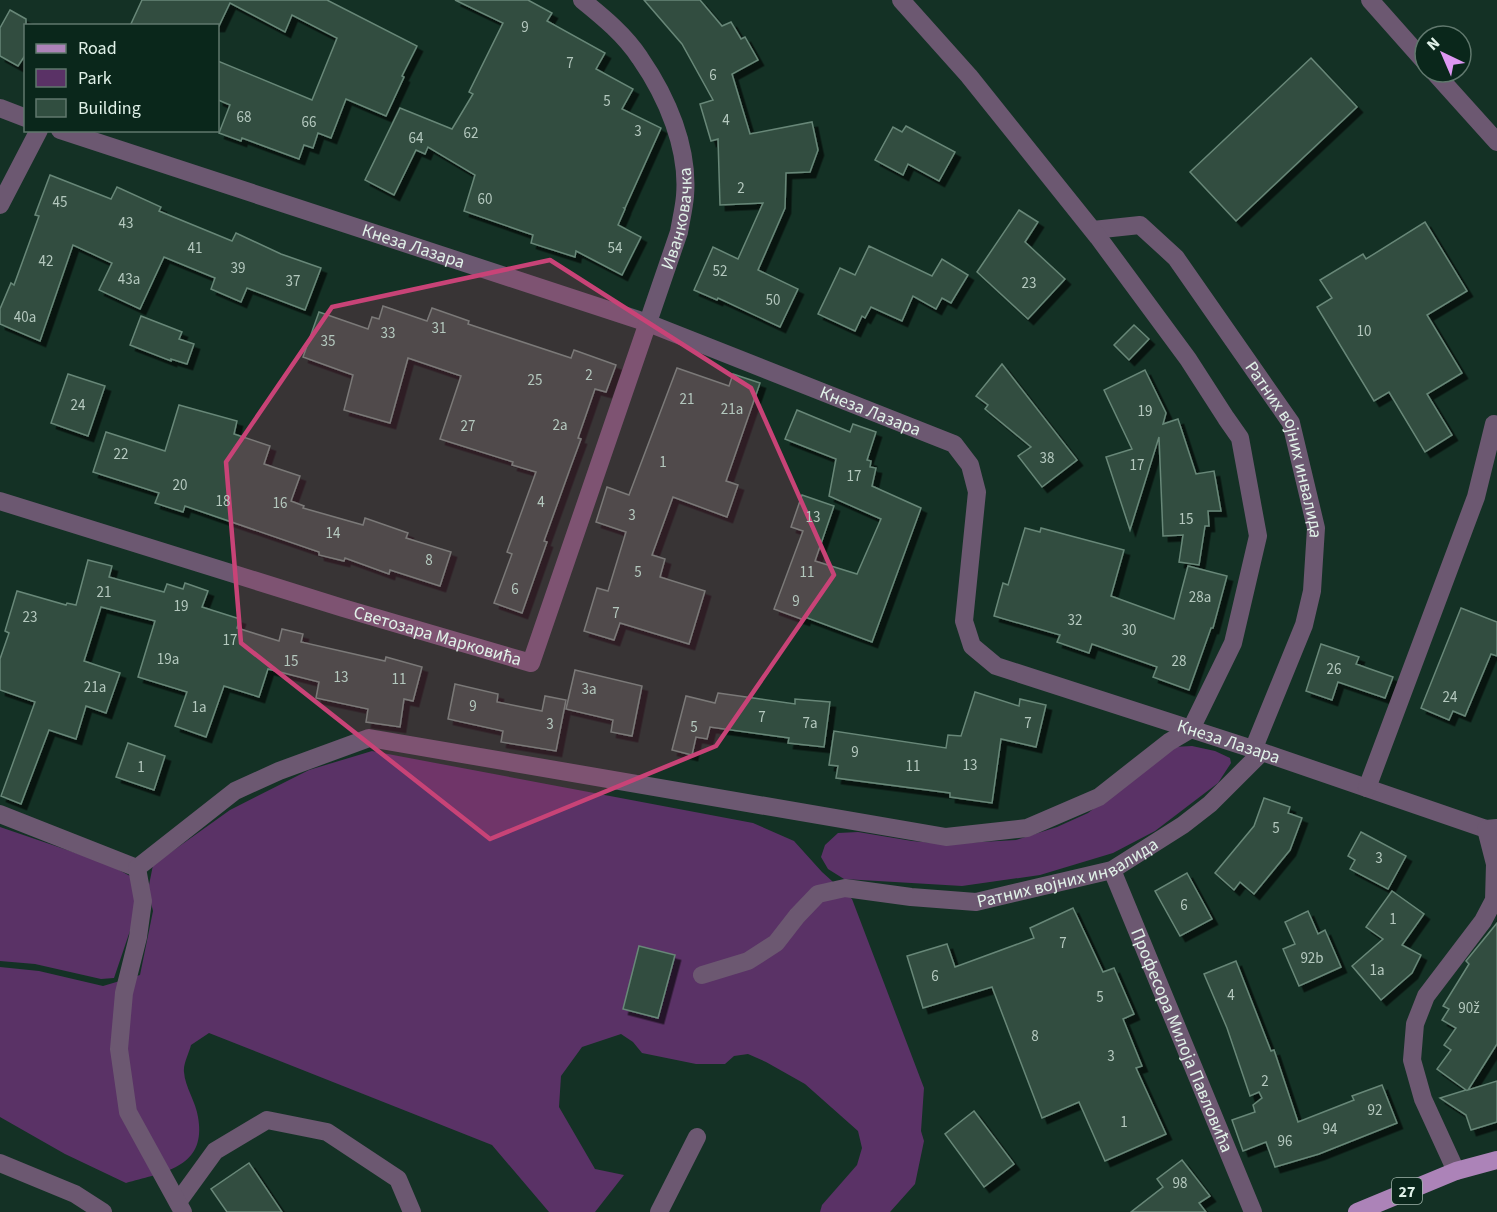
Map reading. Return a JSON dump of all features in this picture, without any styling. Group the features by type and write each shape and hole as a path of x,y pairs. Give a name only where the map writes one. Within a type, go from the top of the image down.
{"main road":[{"name":"27","path":"1357,1212 1456,1172 1497,1160"}],"street":[{"name":"Иванковачка","path":"582,0 621,35 640,58 667,108 683,156 685,195 679,232 648,323"},
{"path":"137,868 235,791 279,771 369,738 946,837 1027,828 1099,797 1169,741 1191,729 1233,644 1258,536 1240,438 1188,360 1093,231 969,76 901,0"},
{"path":"1370,0 1413,48"},
{"path":"1445,84 1497,142"},
{"path":"0,108 24,117"},
{"path":"0,205 38,132"},
{"name":"Кнеза Лазара","path":"66,132 648,323 954,444 970,465 978,492 964,621 972,646 996,666 1492,829"},
{"name":"Ратних војних инвалида","path":"702,975 748,961 776,943 818,894 845,888 912,897 976,902 1112,870 1183,825 1210,804 1258,751 1304,625 1312,591 1316,528 1291,423 1176,258 1140,225 1093,231"},
{"name":"Светозара Марковића","path":"0,501 343,608 531,663 648,323"},
{"path":"1367,788 1476,498 1494,424"},
{"path":"0,814 137,868"},
{"path":"1456,1172 1423,1100 1412,1060 1415,1024 1426,996 1483,921 1494,900 1495,864 1492,829"},
{"path":"137,868 143,901 138,937 124,993 119,1049 128,1112 180,1207 215,1150 267,1120 327,1132 398,1179 412,1212"},
{"name":"Професора Милоја Павловића","path":"1112,870 1253,1212"},
{"path":"659,1212 697,1137"},
{"path":"0,1163 75,1194 103,1212"}],"highlighted area":[{"path":"550,260 751,388 834,575 716,746 490,839 241,643 226,462 332,307"}],"green space":[{"path":"1192,746 1215,751 1230,758 1231,763 1218,783 1155,831 1113,853 1040,875 962,886 844,879 828,869 821,857 825,845 838,833 858,832 946,844 1016,840 1057,827 1088,813 1173,747"},
{"path":"372,751 753,823 794,841 822,872 852,899 924,1088 921,1131 924,1141 915,1184 890,1212 820,1212 822,1205 857,1165 862,1148 858,1131 805,1084 748,1054 734,1056 725,1064 696,1064 642,1053 633,1042 621,1034 582,1047 561,1076 559,1107 595,1169 624,1175 595,1212 549,1212 492,1145 209,1033 191,1045 184,1069 186,1083 198,1117 199,1134 196,1147 180,1165 168,1171 126,1183 65,1154 0,1117 0,967 39,971 103,986 140,975 153,911 148,890 153,865 230,810 309,770"},
{"path":"0,827 108,864 130,876 137,891 134,919 114,978 101,979 35,964 0,961"}],"building":[{"path":"142,0 327,0 417,46 386,116 346,99 331,138 318,133 313,148 304,145 299,159 242,138 241,141 219,133 230,105 219,100 219,61 312,100 337,38 292,15 285,32 230,3 219,26 219,24 131,24"},
{"path":"455,0 528,0 552,13 547,21 605,53 596,69 633,89 622,109 661,128 618,225 641,237 622,275 576,251 575,257 531,243 533,235 464,211 475,175 428,147 425,154 416,150 394,195 365,180 400,108 452,129 473,94 469,92 503,23"},
{"path":"644,0 700,0 722,26 731,22 741,39 745,37 758,60 732,74 750,134 812,122 818,150 810,172 786,173 785,208 758,270 798,289 780,327 718,298 717,300 694,290 713,247 738,259 763,203 720,205 718,139 711,141 700,104 713,100 682,44"},
{"path":"10,10 26,19 24,57 18,66 0,56 0,28"},
{"path":"1311,58 1357,107 1236,221 1190,172"},
{"path":"906,126 955,152 939,181 908,164 903,175 875,160 893,127 902,132"},
{"path":"50,175 111,199 117,187 161,207 159,211 232,241 236,233 281,254 321,268 305,310 247,288 241,302 211,289 215,278 164,257 140,309 99,290 112,263 73,245 40,341 0,324 0,309 11,283 14,285 39,216 35,215"},
{"path":"1019,210 1038,222 1025,242 1065,279 1028,319 977,272"},
{"path":"1425,222 1467,291 1427,315 1462,373 1427,394 1452,435 1425,452 1389,392 1374,401 1317,307 1332,298 1320,280 1363,254 1366,259"},
{"path":"869,246 932,276 942,259 968,275 951,303 942,298 936,309 913,296 902,321 871,307 865,318 862,316 855,331 818,314 840,268 855,275"},
{"path":"383,306 427,321 432,308 469,321 468,324 571,358 574,350 616,365 606,392 595,389 578,438 581,439 544,541 547,542 522,613 494,603 512,554 507,552 536,472 512,465 513,462 440,439 461,376 408,358 390,423 344,410 353,375 303,357 319,312 368,329 372,317 379,319"},
{"path":"141,316 182,332 179,339 194,344 187,364 171,359 171,361 130,345"},
{"path":"1134,325 1149,339 1129,360 1114,345"},
{"path":"1002,364 1077,460 1042,487 1018,456 1031,447 985,409 988,405 976,396"},
{"path":"677,368 729,386 733,374 760,383 726,481 738,485 727,517 673,497 652,555 665,559 660,577 705,591 689,644 620,623 614,640 584,631 597,588 608,591 626,532 596,522 607,487 629,495"},
{"path":"1145,370 1166,413 1163,424 1178,419 1196,474 1214,471 1221,511 1208,511 1209,526 1205,526 1199,565 1179,562 1183,535 1163,536 1159,437 1130,530 1106,457 1132,449 1104,390"},
{"path":"68,374 105,386 88,436 51,423"},
{"path":"179,405 237,421 234,434 270,446 264,464 300,476 291,501 304,506 303,508 363,525 365,518 408,533 406,538 451,552 440,586 390,570 389,574 345,558 344,561 319,555 319,552 185,506 183,512 155,503 159,493 93,472 106,432 165,451"},
{"path":"797,410 850,432 853,424 876,432 867,460 871,461 870,467 876,468 872,486 921,508 872,642 805,617 804,620 774,609 803,531 791,527 802,495 834,506 815,561 857,574 881,519 829,496 836,459 785,439"},
{"path":"1025,528 1040,532 1041,528 1124,550 1111,596 1174,619 1188,566 1227,576 1213,628 1211,628 1189,690 1153,677 1157,667 1092,644 1089,653 1057,642 1060,635 994,616 1003,583 1008,585"},
{"path":"88,560 112,566 109,577 164,592 167,584 183,589 185,583 208,591 202,607 240,619 237,628 279,641 282,629 303,634 301,642 385,661 386,657 422,667 413,701 404,699 400,727 366,722 368,709 316,698 319,682 268,669 259,697 224,686 206,737 175,726 187,692 138,677 155,621 101,607 84,661 120,673 106,713 86,706 76,739 49,730 21,804 1,796 35,702 0,690 0,659 9,633 5,631 17,591 66,605 67,603 76,605"},
{"path":"1461,608 1497,622 1497,656 1491,654 1465,716 1453,711 1449,720 1421,708"},
{"path":"1321,644 1359,657 1356,664 1393,677 1385,698 1338,682 1332,700 1306,691"},
{"path":"575,670 642,686 632,736 611,732 613,720 566,709"},
{"path":"455,684 498,694 497,702 542,711 545,696 566,700 556,751 501,742 503,731 448,719"},
{"path":"975,692 1019,706 1020,699 1046,705 1036,747 1001,739 992,803 950,797 950,793 836,778 838,766 829,765 834,731 946,748 948,735 961,736"},
{"path":"718,693 795,704 795,699 830,702 824,747 788,743 789,738 710,727 707,739 696,737 692,755 672,750 686,696 715,703"},
{"path":"128,743 165,756 154,790 116,777"},
{"path":"1264,798 1290,807 1288,813 1302,818 1290,850 1254,894 1240,882 1234,890 1215,873 1254,826"},
{"path":"1361,832 1406,856 1388,889 1350,869 1355,860 1348,856"},
{"path":"1187,873 1212,919 1180,936 1155,891"},
{"path":"1392,891 1424,914 1402,945 1421,955 1412,973 1381,1000 1352,966 1383,939 1366,927"},
{"path":"1073,908 1103,972 1114,968 1134,1014 1123,1019 1142,1066 1136,1068 1166,1134 1105,1161 1079,1102 1042,1118 992,987 923,1008 907,956 947,944 955,967 1034,938 1030,928"},
{"path":"1308,911 1318,934 1325,930 1341,967 1299,986 1283,949 1295,944 1285,922"},
{"path":"1497,923 1497,1044 1468,1090 1497,1081 1497,1122 1471,1130 1466,1115 1440,1098 1466,1090 1437,1069 1451,1050 1444,1045 1456,1028 1442,1020 1449,1009 1443,1006 1469,964 1466,961"},
{"path":"639,946 675,955 658,1018 623,1009"},
{"path":"1236,961 1271,1051 1274,1050 1298,1122 1354,1100 1352,1096 1382,1085 1397,1123 1319,1154 1275,1167 1266,1142 1243,1151 1232,1120 1255,1112 1253,1105 1262,1098 1259,1092 1250,1096 1227,1028 1204,974"},
{"path":"974,1111 1014,1164 984,1187 945,1134"},
{"path":"1182,1160 1210,1196 1199,1203 1206,1212 1131,1212 1163,1187 1157,1179"},
{"path":"249,1163 282,1212 227,1212 211,1189"}]}
